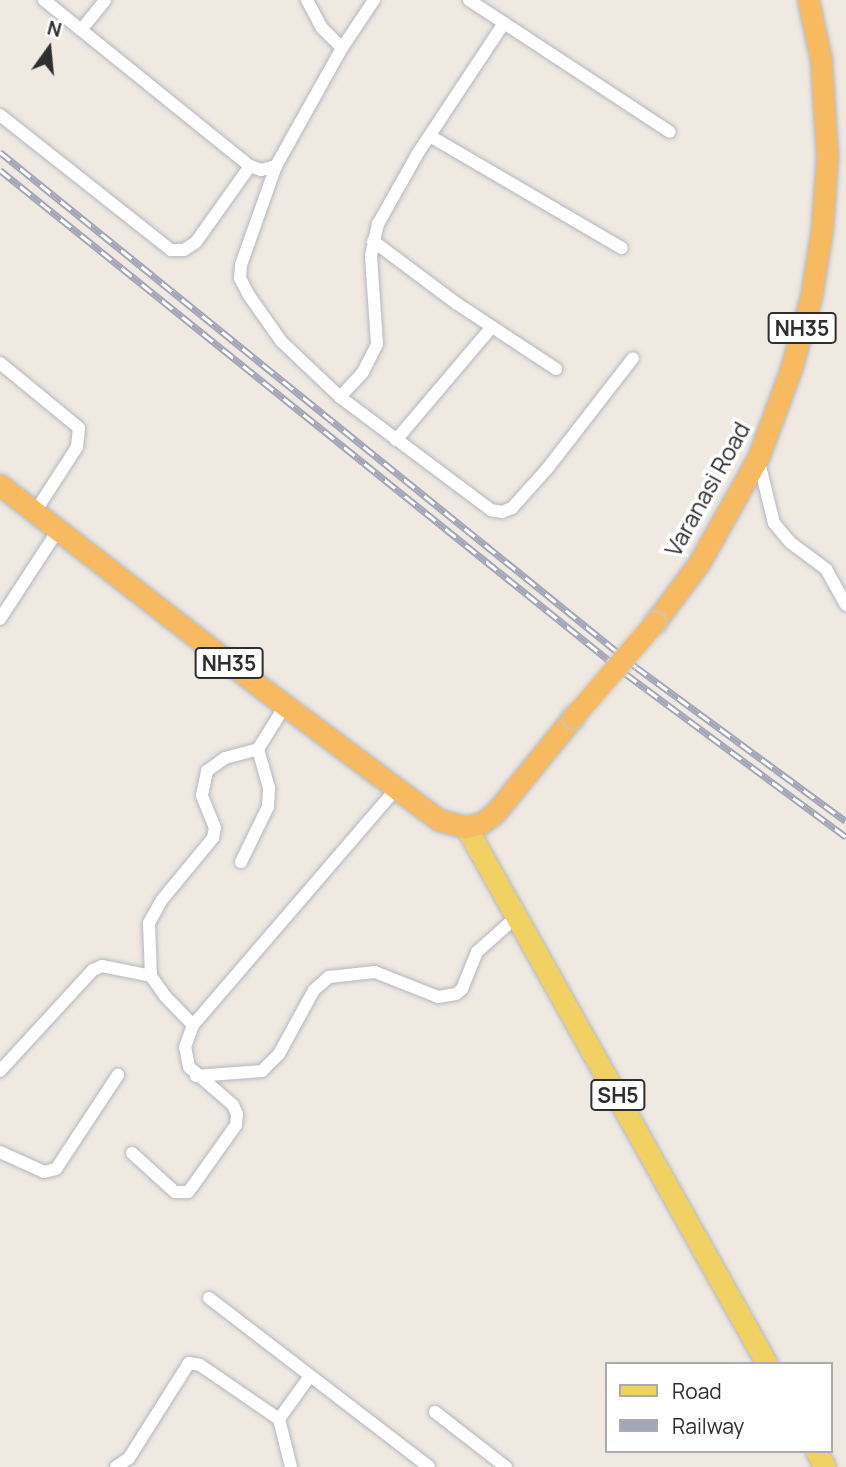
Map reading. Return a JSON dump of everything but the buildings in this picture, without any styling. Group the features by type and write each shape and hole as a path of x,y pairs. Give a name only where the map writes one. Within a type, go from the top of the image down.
{"highway":[{"name":"Varanasi Road","path":"466,827 482,823 495,813 655,622 699,563 758,458 791,369 811,297 822,228 827,156 825,114 821,60 808,0"},
{"name":"NH35","path":"0,485 285,706 439,820 466,827"}],"main road":[{"name":"SH5","path":"466,827 765,1362"}],"street":[{"path":"44,0 250,166 261,170 276,166"},
{"path":"81,30 105,0"},
{"path":"307,0 322,28 342,48"},
{"path":"373,0 342,48 276,166 241,265 242,285 281,341 340,397 476,501 491,510 502,512 512,508 547,469 633,358"},
{"path":"469,0 670,132"},
{"path":"340,397 363,372 377,344 372,275 373,241 385,209 504,23"},
{"path":"0,115 171,250 184,250 197,242 250,166"},
{"path":"430,136 622,248"},
{"path":"373,241 492,327 556,369"},
{"path":"396,440 492,327"},
{"path":"0,363 79,428 77,447 35,512"},
{"path":"758,458 774,523 791,543 826,569 845,602"},
{"path":"0,619 58,530"},
{"path":"193,1025 165,996 151,976 147,935 152,914 213,838 215,828 202,795 206,771 225,758 258,749 285,706"},
{"path":"241,862 264,820 270,799 258,749"},
{"path":"132,1153 176,1192 188,1192 192,1187 236,1125 237,1114 233,1105 196,1076 185,1060 185,1047 193,1025 397,788"},
{"path":"196,1076 262,1071 279,1054 314,990 329,977 375,972 438,996 456,994 462,989 477,952 515,918"},
{"path":"0,1071 93,970 103,966 151,976"},
{"path":"0,1152 44,1172 56,1169 118,1076"},
{"path":"209,1298 429,1467"},
{"path":"117,1467 129,1458 189,1363 200,1365 279,1419 291,1467"},
{"path":"279,1419 310,1376"},
{"path":"435,1412 506,1467"}],"railway":[{"path":"0,152 636,667 846,821"},
{"path":"0,170 626,674 846,837"}]}
